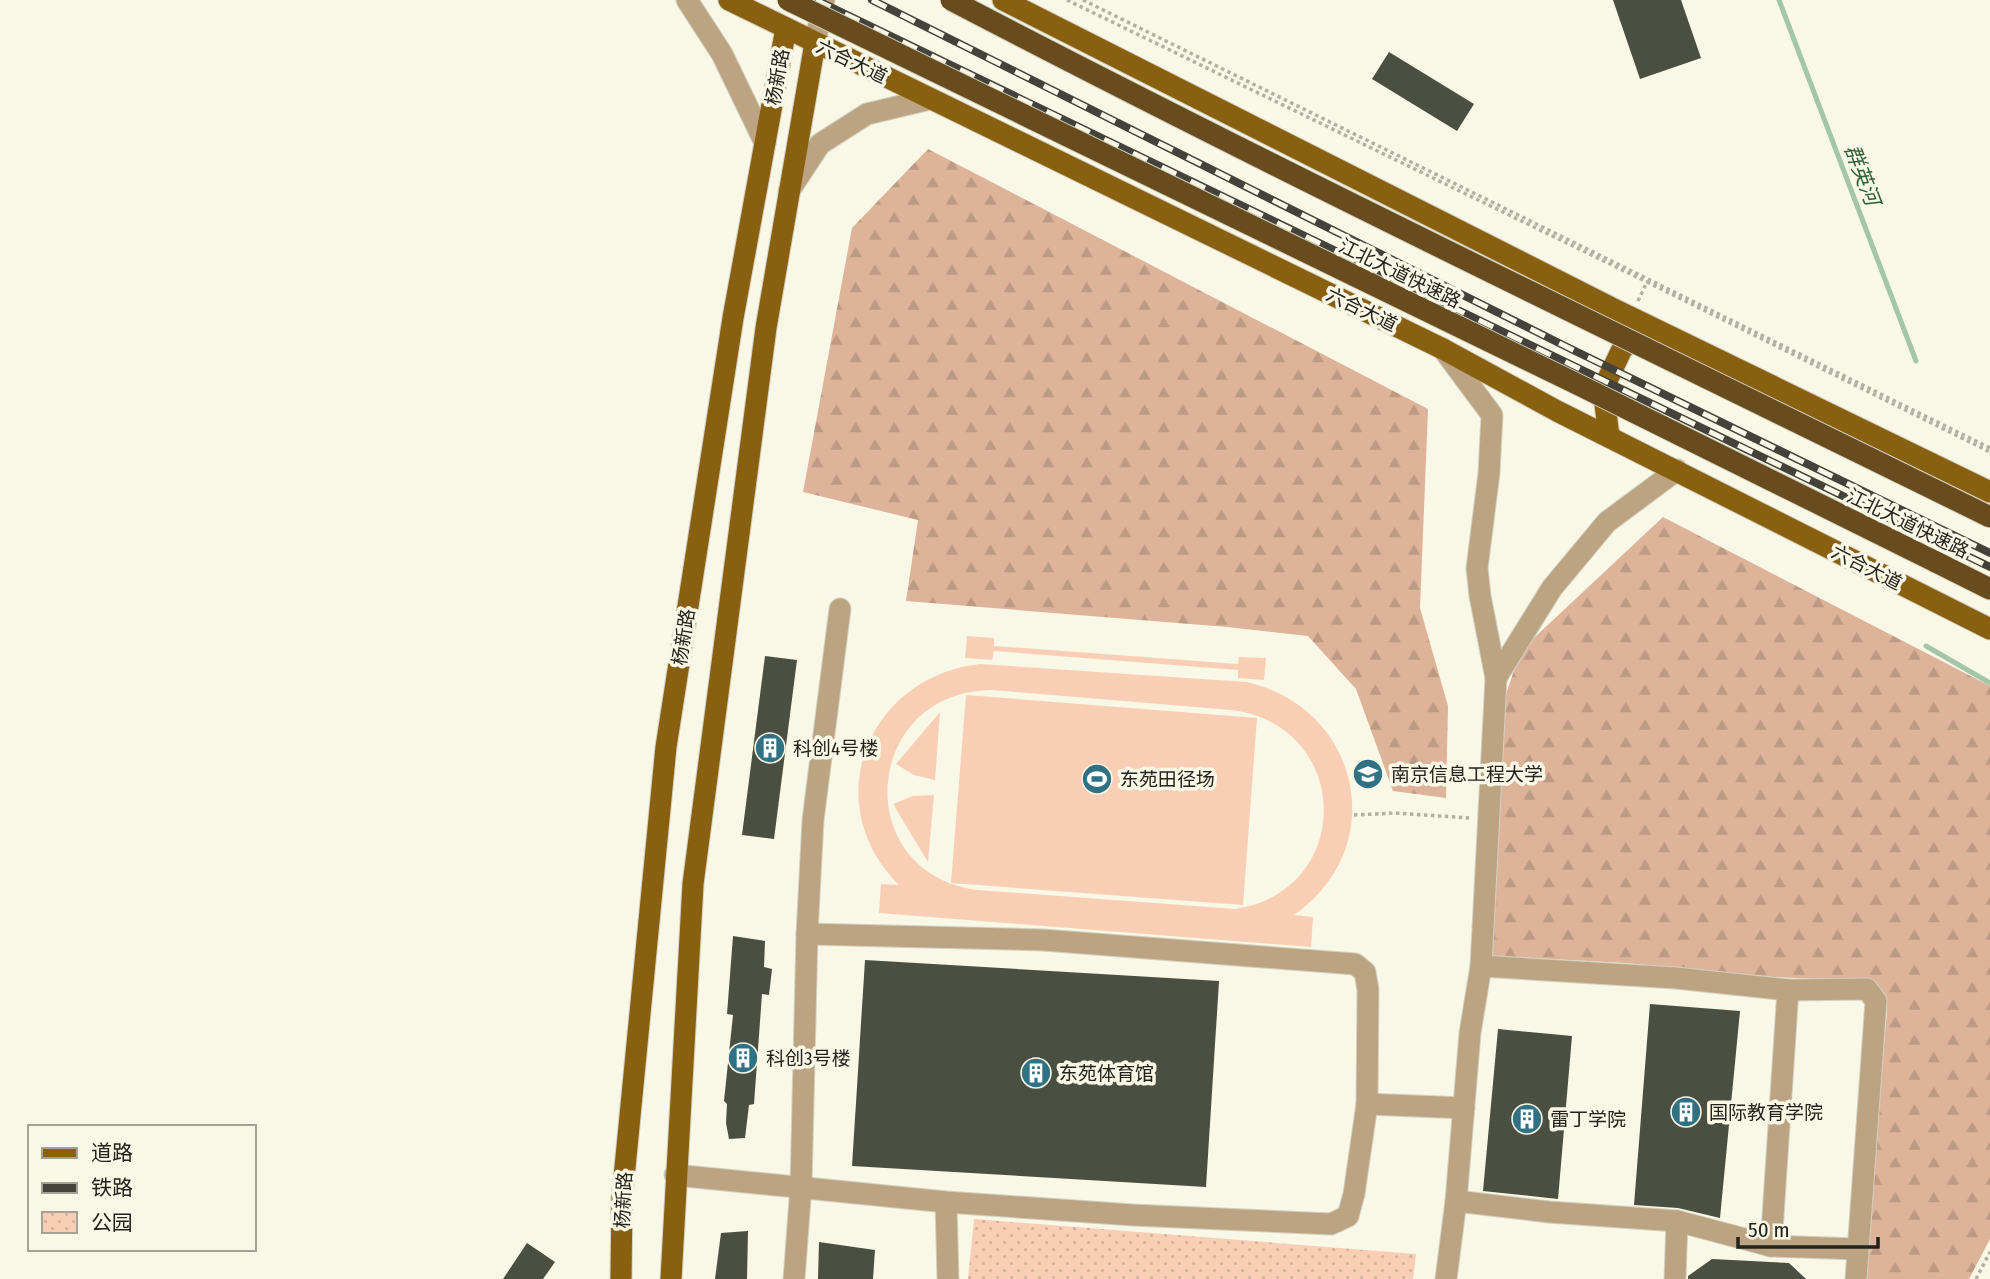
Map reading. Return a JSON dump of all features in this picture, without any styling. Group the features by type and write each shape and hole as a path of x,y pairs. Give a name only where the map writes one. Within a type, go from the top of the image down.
{"highway":[{"name":"江北大道快速路","path":"790,0 1990,589"},
{"name":"江北大道快速路","path":"951,0 1161,110 1416,237 1990,517"}],"main road":[{"name":"六合大道","path":"729,0 1443,349 1990,629"},
{"path":"1003,0 1660,331 1990,492"},
{"name":"杨新路","path":"621,1279 622,1198 666,747 733,317 786,28"},
{"name":"杨新路","path":"671,1279 693,884 766,328 816,43"},
{"path":"1609,436 1603,389 1623,347 1660,331"}],"street":[{"path":"687,0 722,54 765,143"},
{"name":"杨新路","path":"786,28 790,0"},
{"name":"杨新路","path":"816,43 824,0"},
{"path":"789,191 820,144 867,114 930,99"},
{"path":"1443,349 1492,415 1489,473 1478,568 1480,596 1496,678 1481,967 1469,1033 1457,1201 1446,1279"},
{"path":"1496,678 1552,588 1607,522 1677,470"},
{"path":"794,1279 802,1186 807,934 813,820 840,609"},
{"path":"675,1175 946,1202 1133,1215 1331,1224 1348,1216 1354,1194 1367,1104 1368,990 1365,972 1355,964 1043,940 807,934"},
{"path":"1481,967 1676,978 1788,990 1867,989 1877,1001 1856,1279"},
{"path":"1772,1245 1788,990"},
{"path":"1367,1104 1464,1108"},
{"path":"1457,1201 1549,1212 1676,1221 1772,1245 1857,1250"},
{"path":"946,1202 948,1279"},
{"path":"1675,1279 1676,1221"}],"path":[{"path":"1068,0 1990,450"},
{"path":"1083,0 1990,450"},
{"path":"1636,306 1647,282"},
{"path":"1354,815 1395,813 1471,818"},
{"path":"1976,1279 1990,1252"}],"green space":[{"path":"928,149 1428,409 1420,608 1448,706 1446,798 1393,791 1356,689 1308,636 906,601 918,520 803,492 852,228"},
{"path":"1663,517 1990,686 1990,1239 1969,1279 1863,1279 1887,1011 1871,981 1773,977 1625,963 1475,955 1491,738 1521,650"},
{"path":"967,636 994,638 994,646 1238,664 1239,657 1266,658 1264,680 1238,678 1238,670 994,651 992,660 965,658"},
{"path":"980,664 1247,682 1286,697 1316,720 1338,750 1350,783 1352,819 1344,854 1325,887 1294,915 1313,917 1311,947 879,913 881,884 899,885 874,852 861,818 859,782 866,749 883,718 908,692 941,674","holes":["992,690 1231,710 1271,722 1300,744 1317,774 1324,808 1319,842 1302,872 1275,896 1235,909 977,890 936,877 907,852 891,820 888,784 896,749 917,719 949,698"]},
{"path":"966,695 1257,718 1243,905 951,883"},
{"path":"940,712 935,780 914,775 896,764"},
{"path":"934,795 928,862 893,804 913,796"},
{"path":"974,1219 1416,1254 1413,1279 968,1279"}],"building":[{"path":"1613,0 1681,0 1701,58 1640,79"},
{"path":"1389,52 1474,104 1457,131 1372,79"},
{"name":"科创4号楼","path":"765,656 797,660 774,839 742,835"},
{"name":"科创3号楼","path":"733,936 765,941 764,967 772,969 769,995 762,994 754,1104 749,1105 745,1138 729,1139 727,1104 724,1101 733,1015 727,1014"},
{"name":"东苑体育馆","path":"865,960 1219,981 1206,1187 852,1166"},
{"name":"国际教育学院","path":"1650,1004 1740,1011 1720,1218 1678,1208 1634,1205"},
{"name":"雷丁学院","path":"1498,1029 1572,1036 1558,1199 1483,1191"},
{"path":"748,1231 747,1279 715,1279 721,1233"},
{"path":"819,1242 875,1250 873,1279 818,1279"},
{"path":"527,1243 555,1262 543,1279 503,1279"},
{"path":"1712,1259 1789,1263 1806,1279 1688,1279 1688,1276"}],"waterway":[{"name":"群英河","path":"1779,0 1916,361"},
{"name":"群英河","path":"1926,646 1990,683"}],"railway":[{"path":"816,0 1990,567"},
{"path":"872,0 1567,347 1990,553"}],"place":[{"name":"科创4号楼","path":"770,748"},
{"name":"南京信息工程大学","path":"1368,774"},
{"name":"东苑田径场","path":"1097,779"},
{"name":"科创3号楼","path":"743,1058"},
{"name":"东苑体育馆","path":"1036,1073"},
{"name":"国际教育学院","path":"1686,1112"},
{"name":"雷丁学院","path":"1527,1119"}]}
